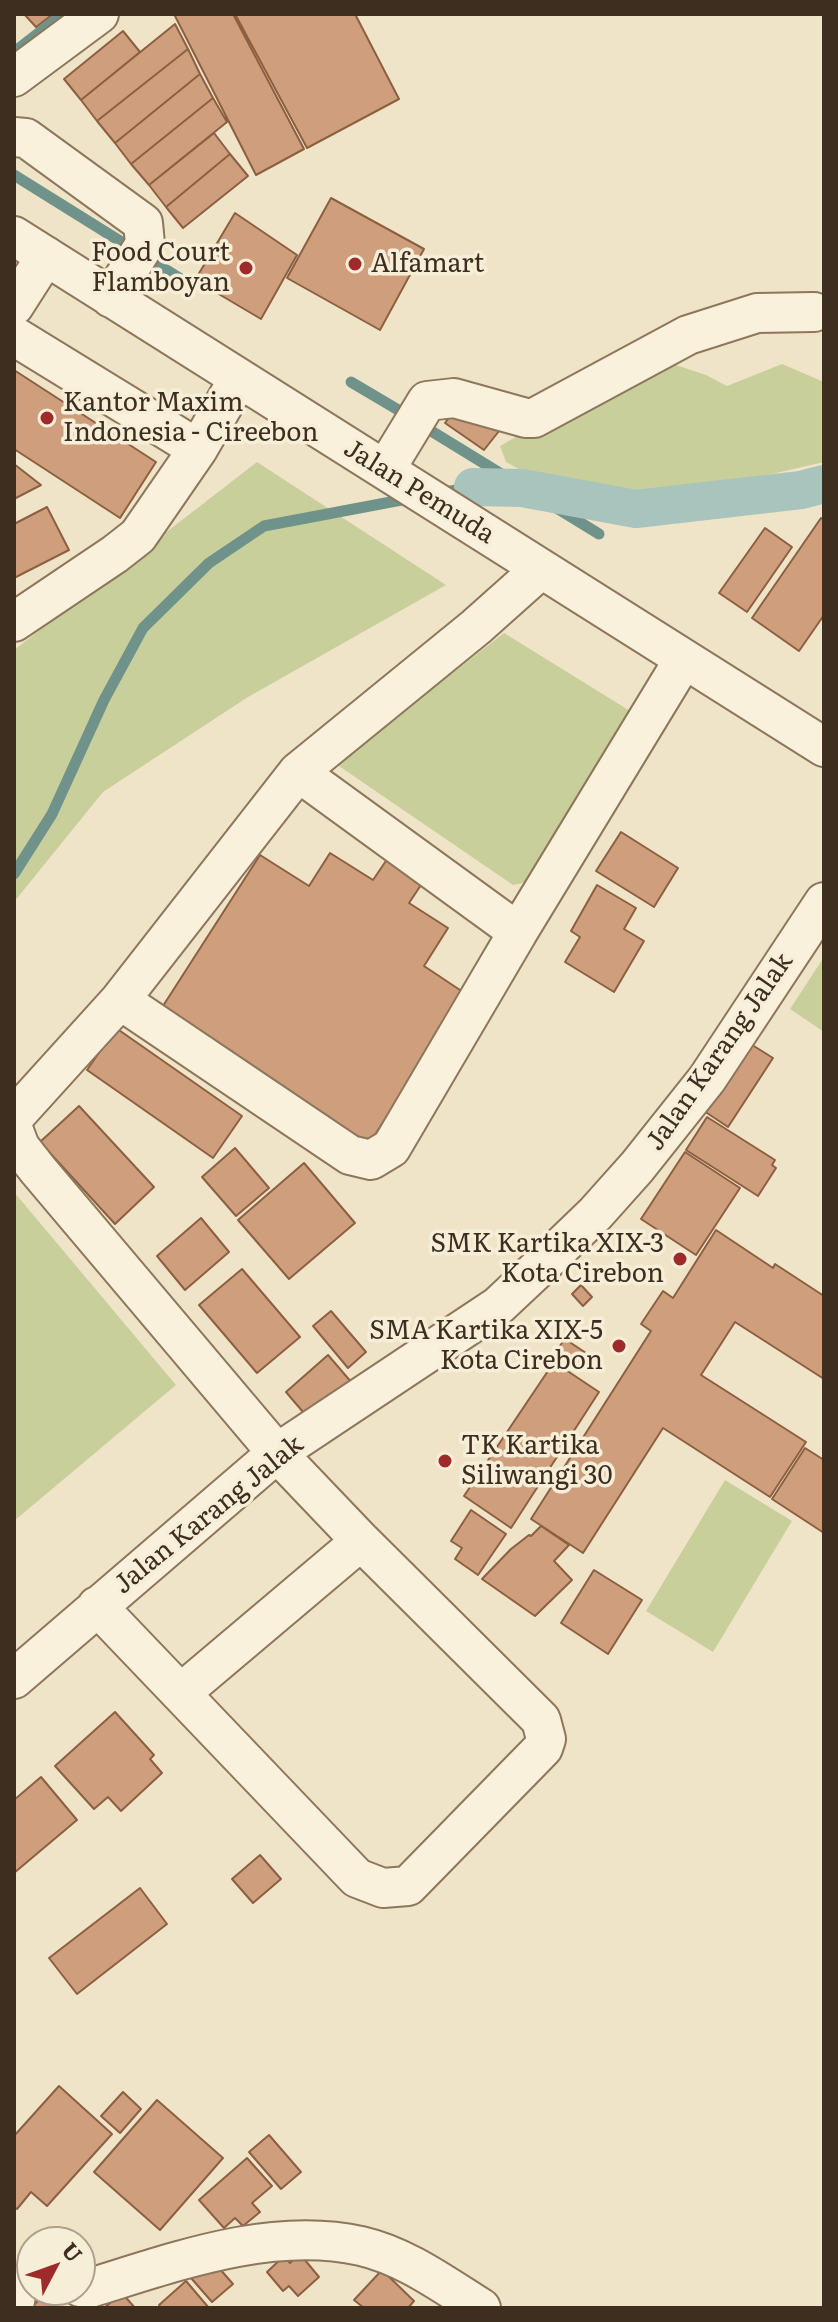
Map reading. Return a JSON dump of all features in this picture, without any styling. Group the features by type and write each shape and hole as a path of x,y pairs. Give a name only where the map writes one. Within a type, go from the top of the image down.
{"street":[{"path":"14,77 99,14"},
{"path":"14,137 26,138 141,221 145,232 140,252 111,298"},
{"name":"Jalan Pemuda","path":"14,236 824,747"},
{"path":"14,306 46,256"},
{"path":"398,478 427,401 454,398 534,418 651,352 688,335 757,313 814,312"},
{"path":"14,336 198,449"},
{"path":"14,622 138,536 198,449 239,378"},
{"path":"14,1117 120,1000 298,772 476,627 534,565"},
{"path":"120,1000 350,1155 371,1160 391,1148 684,659"},
{"path":"298,772 518,932"},
{"name":"Jalan Karang Jalak","path":"14,1679 277,1453 498,1306 595,1214 707,1079 824,902"},
{"path":"14,1131 20,1147 38,1170 277,1453 541,1720 545,1732 543,1748 408,1886 383,1888 357,1878 97,1606"},
{"path":"181,1693 361,1541"},
{"path":"96,2291 239,2247 306,2241 362,2246 415,2267 481,2308"}],"green space":[{"path":"673,364 727,386 782,364 824,382 824,462 711,488 637,495 577,481 533,477 506,462 500,446 543,421"},
{"path":"257,462 446,585 248,697 103,792 14,902 14,650"},
{"path":"504,633 635,714 532,881 513,885 336,764"},
{"path":"824,957 824,1032 790,1009"},
{"path":"14,1192 176,1385 14,1521"},
{"path":"725,1480 792,1521 713,1652 646,1611"}],"building":[{"path":"24,14 53,14 36,27"},
{"path":"174,14 233,14 304,149 256,175"},
{"path":"235,14 355,14 399,99 307,148"},
{"path":"175,24 188,49 97,121 81,100"},
{"path":"123,31 140,52 81,100 64,79"},
{"path":"188,49 200,74 115,143 97,121"},
{"path":"200,74 213,98 131,164 115,143"},
{"path":"213,98 227,122 149,185 131,164"},
{"path":"214,133 230,154 166,207 149,185"},
{"path":"230,154 248,176 183,228 166,207"},
{"name":"Alfamart","path":"331,198 424,249 380,330 287,278"},
{"name":"Food Court Flamboyan","path":"235,213 297,255 261,319 195,280"},
{"path":"14,370 156,462 120,518 14,449"},
{"path":"459,403 499,431 484,450 445,423"},
{"path":"14,464 41,485 14,499"},
{"path":"47,507 69,550 14,578 14,524"},
{"path":"821,518 824,520 824,615 799,651 752,618"},
{"path":"765,528 792,547 747,612 719,593"},
{"path":"621,832 678,868 654,907 596,871"},
{"path":"392,852 427,876 409,903 448,928 424,966 466,994 369,1144 161,1009 260,855 309,886 330,853 373,880"},
{"path":"597,885 636,908 624,929 644,941 614,992 565,962 580,937 571,931"},
{"path":"116,1028 242,1116 213,1158 87,1070"},
{"path":"749,1043 773,1058 728,1127 704,1111"},
{"path":"79,1106 154,1187 115,1224 40,1142"},
{"path":"707,1117 775,1160 772,1165 776,1168 758,1196 686,1150"},
{"path":"235,1148 269,1188 236,1216 202,1177"},
{"path":"685,1152 740,1188 696,1255 641,1219"},
{"path":"304,1163 355,1223 289,1279 238,1220"},
{"path":"201,1218 229,1252 185,1290 157,1256"},
{"path":"716,1230 773,1268 775,1264 824,1296 824,1379 735,1322 701,1375 806,1442 770,1497 663,1428 583,1553 531,1519 651,1331 641,1324 663,1291 673,1298"},
{"path":"242,1269 300,1337 257,1373 199,1305"},
{"path":"581,1285 592,1297 583,1306 572,1294"},
{"path":"331,1311 366,1352 348,1368 313,1326"},
{"path":"565,1339 589,1355 581,1367 556,1351"},
{"path":"328,1355 352,1383 309,1419 286,1392"},
{"path":"554,1362 599,1392 511,1528 464,1496"},
{"path":"805,1448 824,1460 824,1533 772,1499"},
{"path":"471,1510 506,1534 478,1575 455,1559 462,1548 451,1541"},
{"path":"541,1526 569,1545 554,1561 572,1580 535,1616 482,1579 511,1549"},
{"path":"594,1570 642,1600 608,1654 561,1623"},
{"path":"115,1712 154,1755 150,1759 162,1773 121,1811 108,1797 94,1809 55,1766"},
{"path":"41,1777 77,1820 14,1873 14,1800"},
{"path":"260,1855 281,1879 253,1903 232,1879"},
{"path":"140,1888 167,1924 77,1994 49,1958"},
{"path":"59,2086 112,2134 47,2206 31,2192 17,2209 14,2207 14,2136"},
{"path":"123,2092 141,2109 120,2133 101,2116"},
{"path":"157,2100 223,2158 160,2230 94,2172"},
{"path":"269,2135 301,2172 281,2189 249,2152"},
{"path":"247,2158 272,2186 252,2203 260,2212 243,2226 235,2218 224,2228 199,2200"},
{"path":"300,2254 319,2277 298,2296 289,2286 283,2291 267,2272 284,2256 290,2263"},
{"path":"212,2260 233,2284 212,2302 191,2278"},
{"path":"382,2270 414,2301 408,2308 364,2308 354,2300"},
{"path":"186,2281 209,2308 161,2308 159,2305"},
{"path":"122,2293 135,2308 104,2308"},
{"path":"53,2306 55,2308 30,2308"}],"waterway":[{"path":"14,52 63,14"},
{"path":"14,175 184,281"},
{"path":"351,382 400,411"},
{"path":"428,429 599,534"},
{"path":"473,487 522,488 636,509 801,490 824,484"},
{"path":"440,493 473,487"},
{"path":"14,874 52,814 104,700 143,628 209,563 264,526 412,498"}],"place":[{"name":"Alfamart","path":"355,264"},
{"name":"Food Court Flamboyan","path":"246,268"},
{"name":"Kantor Maxim Indonesia - Cireebon","path":"47,418"},
{"name":"SMK Kartika XIX-3 Kota Cirebon","path":"680,1259"},
{"name":"SMA Kartika XIX-5 Kota Cirebon","path":"619,1346"},
{"name":"TK Kartika Siliwangi 30","path":"445,1461"}]}
